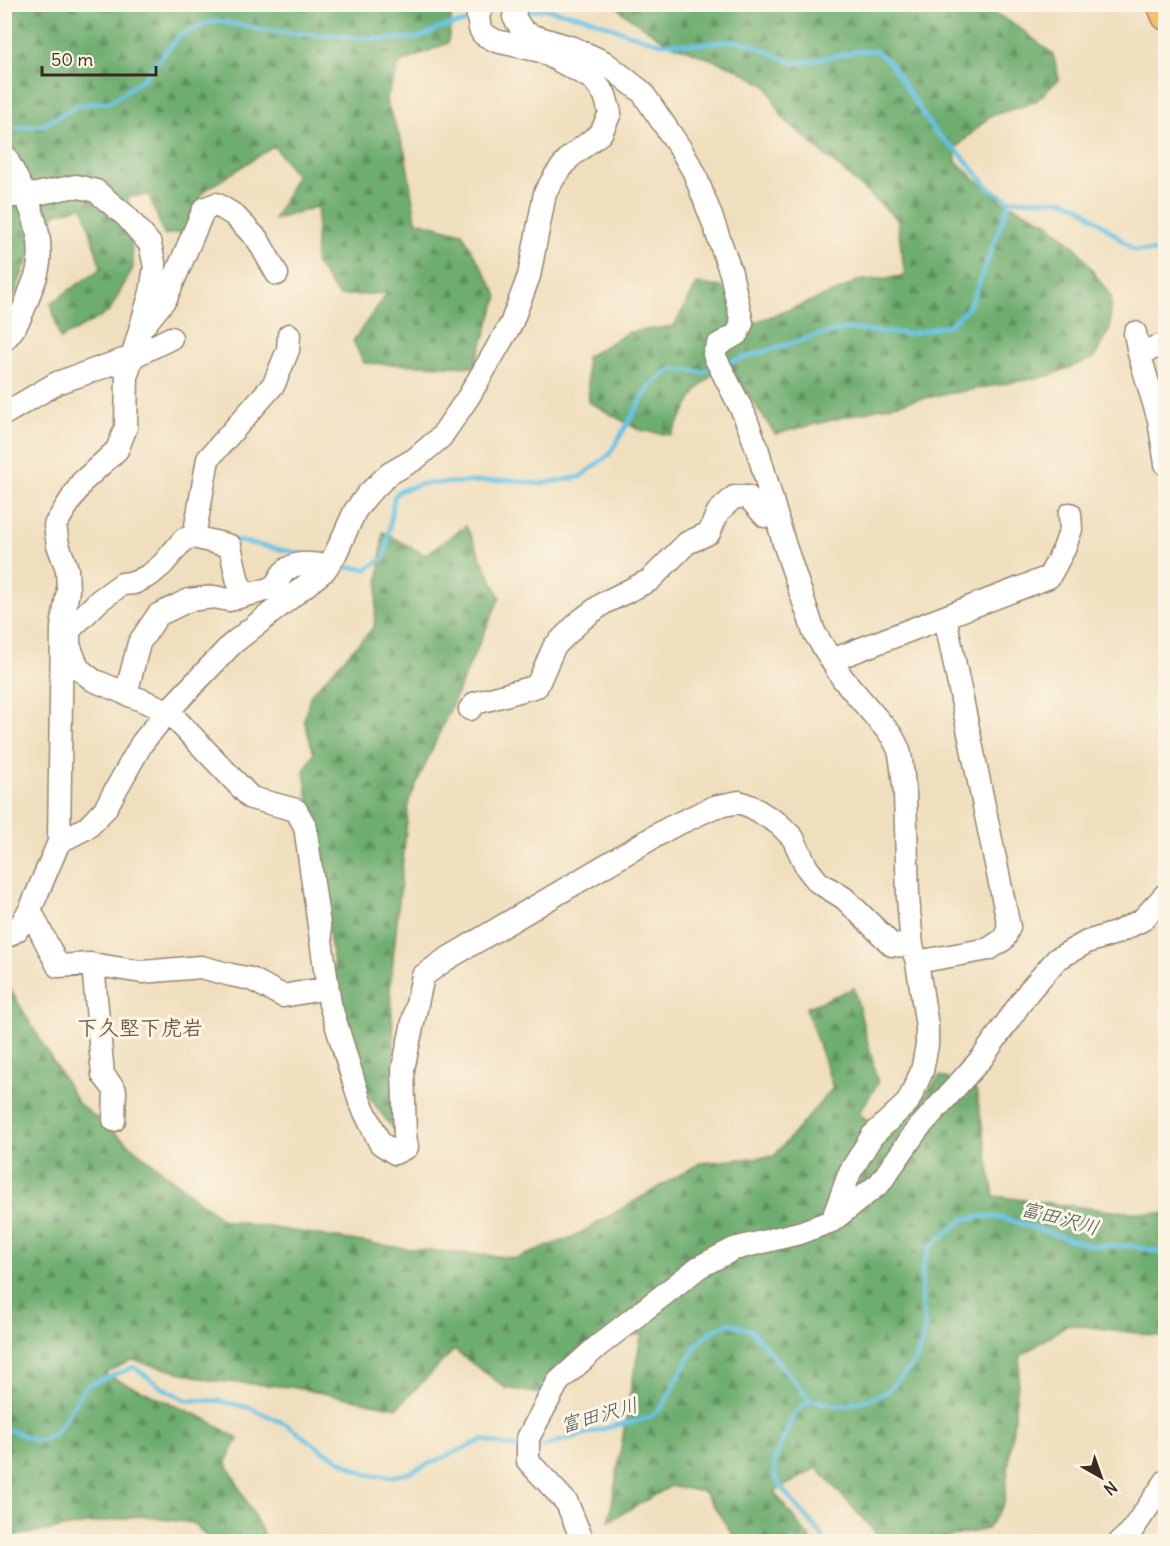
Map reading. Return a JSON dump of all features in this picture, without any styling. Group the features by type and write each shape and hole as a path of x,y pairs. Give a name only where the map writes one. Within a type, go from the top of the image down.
{"main road":[{"path":"1161,4 1166,16"}],"street":[{"path":"59,842 88,827 105,809 142,743 168,711 232,644 324,571 368,494 389,474 415,459 441,437 469,396 511,324 530,276 545,193 570,158 601,133 610,113 605,95 593,79 541,51 489,38 480,29 480,11 515,8 516,21 525,32 573,48 604,62 642,92 694,172 731,273 742,324 737,334 718,345 714,354 744,414 758,451 784,543 814,632 843,680 892,736 899,750 906,794 908,897 927,1026 927,1045 922,1071 908,1102 872,1136 850,1172 832,1221"},
{"path":"4,340 22,316 38,272 39,249 37,227 15,196 8,160"},
{"path":"15,196 76,186 96,191 126,216 150,244 155,267 151,292 127,375 126,427 117,450 82,482 55,525 58,545 67,569 68,590 62,627 78,668 93,680 168,711 251,798 296,810 305,826 330,1004 360,1102 380,1143 395,1153 407,1147 403,1069 423,976 445,960 669,828 714,807 739,802 780,824 793,838 807,868 818,882 844,898 891,945 915,954 989,949 1004,939 1009,927 945,617"},
{"path":"138,332 166,298 204,209 216,204 234,215 258,240 277,274"},
{"path":"194,537 208,459 274,384 288,350 290,335"},
{"path":"4,414 57,383 132,357 171,338"},
{"path":"1166,344 1137,343 1159,420 1166,464"},
{"path":"470,709 476,703 537,686 554,647 581,620 604,603 650,580 687,543 709,533 718,512 734,497 748,497 765,516 775,513"},
{"path":"832,660 1049,577 1064,549 1071,529 1070,514"},
{"path":"4,938 16,930 30,910 59,842 66,633 100,600 122,584 134,583 150,575 163,564 184,539 194,537 230,546 238,582 246,595"},
{"path":"126,694 140,643 158,615 189,600 214,597 229,600 258,592 276,585 284,571 296,565 307,563 327,567"},
{"path":"583,1542 567,1503 528,1461 528,1448 558,1382 598,1347 699,1267 734,1249 799,1233 832,1221 880,1183 917,1130 982,1058 1029,991 1057,959 1087,942 1116,933 1142,920 1166,894"},
{"path":"30,910 58,966 91,964 142,972 201,967 251,979 283,996 327,988"},
{"path":"91,964 94,975 103,1075 115,1090 114,1120"},
{"path":"1120,1542 1130,1533 1166,1481"}],"green space":[{"path":"5,5 453,5 448,43 400,63 386,100 405,152 416,221 462,233 498,296 474,367 364,363 353,341 387,293 339,296 315,263 318,206 274,220 296,176 274,146 204,191 186,231 164,235 149,195 128,197 133,268 109,312 60,339 51,303 101,268 83,206 55,214 24,268 5,324"},
{"path":"617,5 981,5 1017,26 1053,54 1059,79 1035,102 990,116 955,149 956,161 1006,203 1047,222 1078,250 1111,297 1110,328 1094,358 1048,376 914,400 775,434 725,361 697,390 671,435 639,430 589,402 586,357 629,332 674,326 697,284 722,287 748,325 838,291 857,281 905,276 897,219 782,117 767,86 735,68 668,43 623,13"},
{"path":"466,526 500,597 409,801 390,990 397,1134 371,1100 337,985 304,771 314,754 304,720 311,694 374,627 383,532 425,555"},
{"path":"4,979 78,1103 223,1220 401,1248 518,1258 577,1235 700,1163 774,1156 833,1088 806,1008 854,988 878,1083 859,1113 888,1138 940,1076 976,1090 994,1196 1112,1211 1165,1214 1165,1337 1068,1324 1021,1356 1004,1504 987,1529 928,1541 883,1541 817,1468 774,1492 812,1541 737,1541 704,1492 671,1486 609,1521 642,1333 598,1346 540,1394 506,1388 454,1350 397,1408 291,1387 214,1381 132,1360 104,1374 206,1419 238,1439 226,1462 267,1541 211,1541 193,1523 139,1516 5,1537"}],"waterway":[{"path":"525,12 545,9 585,17 660,43 697,44 735,41 751,44 794,63 859,51 876,51 890,63 934,131 962,156 990,189 1010,200 1063,200 1079,206 1134,250 1155,252 1163,250 1166,246"},
{"path":"4,133 13,128 44,125 76,106 111,101 142,80 179,36 207,23 218,21 277,32 380,39 418,38 442,27 466,22"},
{"path":"726,363 846,329 910,334 949,325 967,309 975,294 1010,200"},
{"path":"344,567 367,569 385,557 394,497 399,491 421,484 513,480 539,484 580,477 609,455 651,384 673,369 703,372 713,368"},
{"path":"234,540 303,554"},
{"name":"富田沢川","path":"534,1447 649,1418 663,1406 696,1345 715,1329 729,1323 752,1331 810,1400 840,1406 885,1393 910,1368 918,1355 925,1328 921,1292 923,1264 930,1247 964,1219 987,1216 1002,1218 1091,1246 1131,1246 1166,1253"},
{"name":"富田沢川","path":"4,1429 37,1441 55,1434 86,1386 134,1367 163,1388 187,1400 220,1401 250,1408 286,1424 322,1450 365,1474 390,1477 408,1473 483,1440 512,1447 523,1447"},
{"path":"810,1400 791,1420 774,1462 775,1477 825,1542"}],"district":[{"name":"下久堅下虎岩","path":"140,1028"}]}
